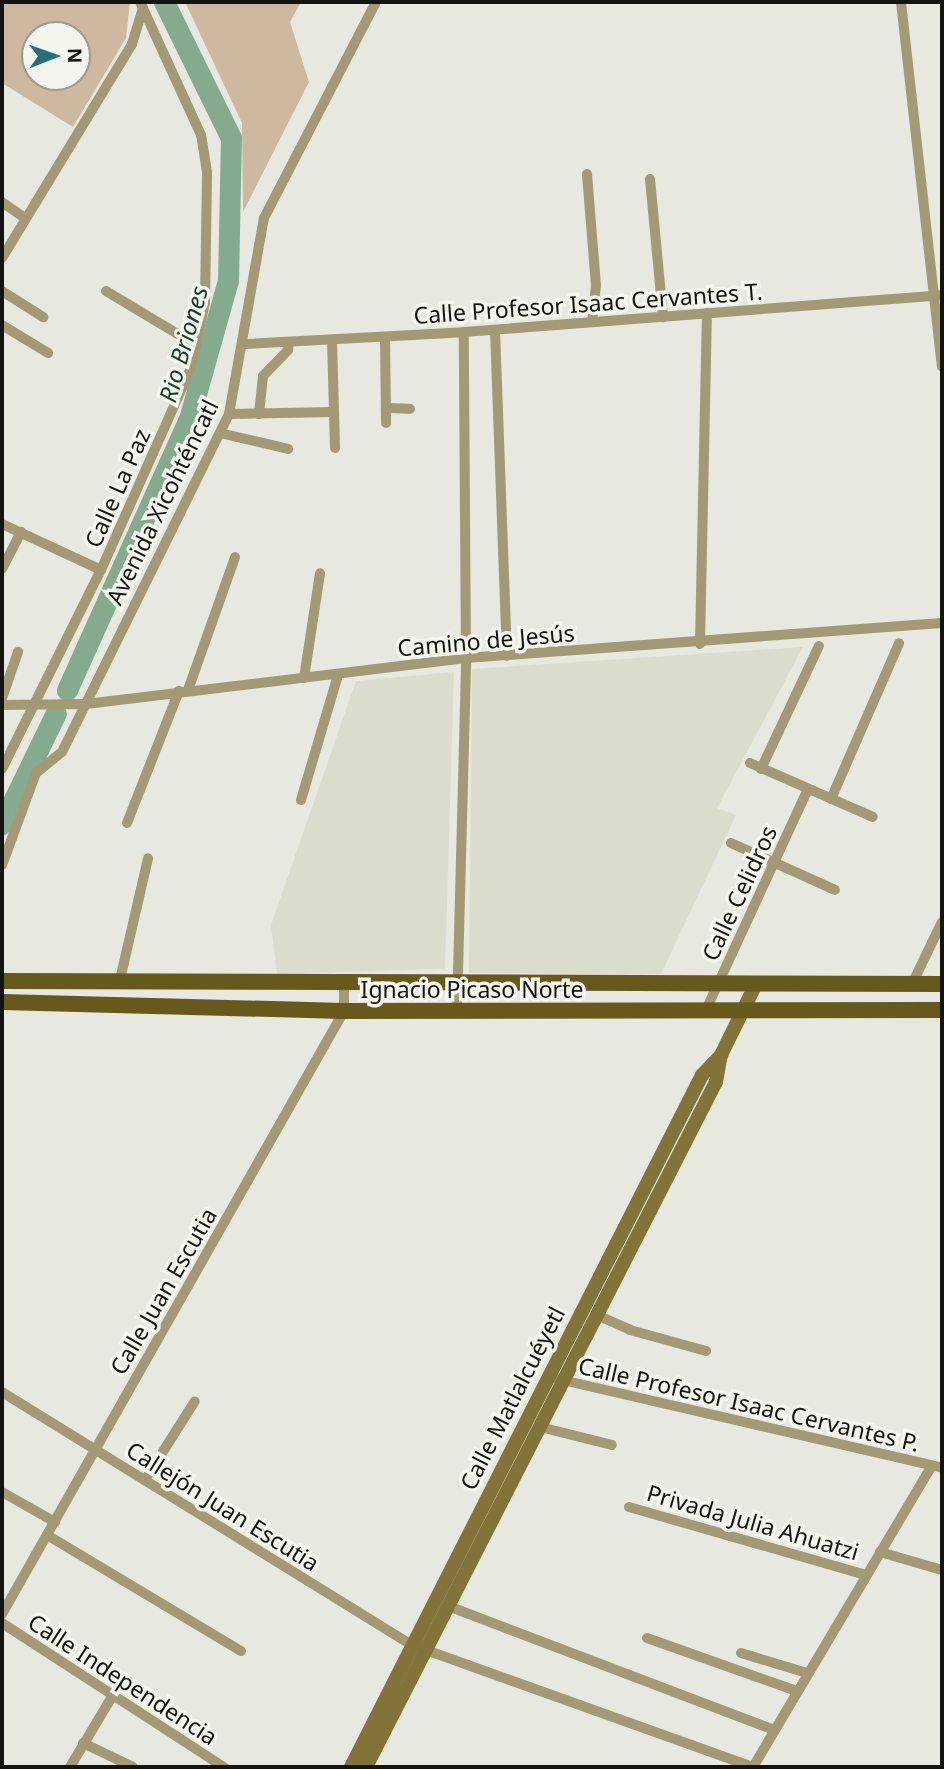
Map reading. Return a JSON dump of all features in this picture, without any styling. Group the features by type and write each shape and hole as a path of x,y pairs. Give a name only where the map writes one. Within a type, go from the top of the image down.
{"main road":[{"name":"Ignacio Picaso Norte","path":"2,981 119,984 942,984"},
{"name":"Calle Matlalcuéyetl","path":"366,1767 548,1375 702,1075 721,1055 757,984"},
{"name":"Ignacio Picaso Norte","path":"2,1002 344,1011 705,1013 942,1010"},
{"name":"Calle Matlalcuéyetl","path":"351,1767 419,1648 448,1606 716,1082 721,1055"}],"street":[{"name":"Avenida Xicohténcatl","path":"2,865 36,774 61,752 229,414 245,344 264,218 376,2"},
{"path":"901,2 938,295 942,368"},
{"path":"2,258 132,44 141,5"},
{"name":"Calle La Paz","path":"3,766 101,570 190,370 205,303 207,172 201,135 141,5"},
{"path":"587,174 596,285 592,322"},
{"path":"650,179 663,317"},
{"path":"2,202 25,218"},
{"path":"2,291 43,317"},
{"path":"106,291 195,345"},
{"name":"Calle Profesor Isaac Cervantes T.","path":"245,344 495,330 938,295"},
{"path":"699,644 708,313"},
{"path":"2,325 48,354"},
{"path":"495,330 507,656"},
{"path":"457,1011 466,658 464,332"},
{"path":"385,337 386,423"},
{"path":"332,340 335,448"},
{"path":"259,414 263,376 288,350 289,343"},
{"path":"386,408 410,408"},
{"path":"229,414 334,412"},
{"path":"220,433 288,449"},
{"path":"2,524 101,570"},
{"path":"2,569 21,532"},
{"path":"127,823 184,691 235,557"},
{"path":"304,678 320,573"},
{"name":"Camino de Jesús","path":"2,705 86,704 466,658 699,644 942,622"},
{"path":"831,799 899,643"},
{"path":"761,769 819,646"},
{"path":"2,698 19,652"},
{"path":"301,800 338,674"},
{"path":"751,763 807,791 873,817"},
{"name":"Calle Celidros","path":"705,1013 807,791"},
{"path":"731,843 835,890"},
{"path":"119,984 148,858"},
{"path":"912,984 942,922"},
{"name":"Calle Juan Escutia","path":"2,1614 344,1011 344,984"},
{"path":"597,1315 630,1330 706,1350"},
{"name":"Calle Profesor Isaac Cervantes P.","path":"548,1375 563,1381 937,1467"},
{"name":"Callejón Juan Escutia","path":"2,1392 419,1648 753,1767"},
{"path":"145,1480 195,1401"},
{"path":"540,1427 612,1445"},
{"path":"753,1767 866,1574 937,1467"},
{"path":"2,1492 55,1521"},
{"name":"Privada Julia Ahuatzi","path":"629,1507 866,1574"},
{"path":"47,1535 241,1651"},
{"name":"Privada Julia Ahuatzi","path":"880,1552 942,1570"},
{"path":"448,1606 774,1730"},
{"name":"Calle Independencia","path":"2,1623 224,1767"},
{"path":"647,1639 797,1691"},
{"path":"741,1653 807,1673"},
{"path":"70,1767 113,1695"},
{"path":"83,1743 133,1767"}],"shaded area":[{"path":"2,2 130,2 126,38 73,127 2,83"},
{"path":"185,2 301,2 290,22 309,82 243,212 242,123"},
{"path":"803,647 717,808 736,815 661,974 469,973 472,669"},
{"path":"454,672 445,969 277,974 271,925 356,681"}],"waterway":[{"name":"Rio Briones","path":"67,690 189,419 228,280 231,138 164,2"},
{"name":"Rio Briones","path":"2,824 56,713"}]}
